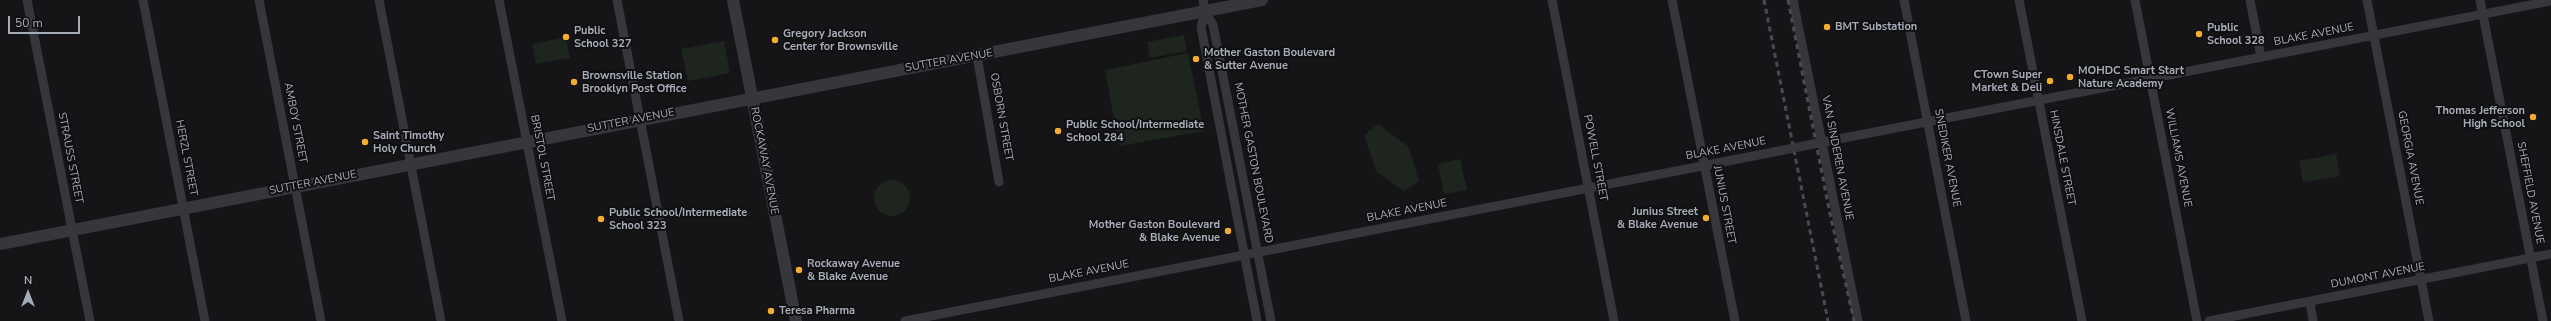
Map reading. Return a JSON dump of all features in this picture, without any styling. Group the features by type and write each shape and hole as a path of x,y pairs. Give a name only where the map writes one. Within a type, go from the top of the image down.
{"street":[{"name":"STRAUSS STREET","path":"27,0 90,321"},
{"name":"HERZL STREET","path":"143,0 205,321"},
{"name":"AMBOY STREET","path":"258,0 321,321"},
{"path":"379,0 441,321"},
{"name":"BRISTOL STREET","path":"499,0 562,321"},
{"path":"617,0 679,321"},
{"name":"ROCKAWAY AVENUE","path":"733,0 796,321"},
{"name":"SUTTER AVENUE","path":"0,244 640,119 977,56 1204,6 1262,0"},
{"name":"POWELL STREET","path":"1552,0 1614,321"},
{"name":"JUNIUS STREET","path":"1672,0 1735,321"},
{"name":"VAN SINDEREN AVENUE","path":"1793,0 1820,143 1858,321"},
{"name":"SNEDIKER AVENUE","path":"1904,0 1966,321"},
{"name":"HINSDALE STREET","path":"2019,0 2082,321"},
{"name":"WILLIAMS AVENUE","path":"2135,0 2197,321"},
{"path":"2250,0 2261,57"},
{"name":"GEORGIA AVENUE","path":"2367,0 2429,321"},
{"name":"SHEFFIELD AVENUE","path":"2480,0 2543,321"},
{"name":"BLAKE AVENUE","path":"905,321 2551,1"},
{"path":"1204,6 1201,27 1257,321"},
{"name":"MOTHER GASTON BOULEVARD","path":"1204,6 1213,25 1271,321"},
{"name":"OSBORN STREET","path":"977,56 999,182"},
{"name":"DUMONT AVENUE","path":"2209,321 2551,254"},
{"path":"2310,302 2313,321"}],"shaded area":[{"path":"1184,35 1187,51 1150,58 1147,42"},
{"path":"566,37 570,58 536,64 532,44"},
{"path":"724,41 730,73 688,81 681,49"},
{"path":"1188,53 1204,131 1119,146 1105,70"},
{"path":"1378,124 1408,146 1419,181 1404,191 1376,171 1364,135"},
{"path":"2336,154 2340,176 2303,182 2299,161"},
{"path":"1460,159 1467,190 1444,194 1438,164"},
{"path":"889,180 895,180 905,185 910,198 905,211 895,216 889,216 879,211 874,201 874,195 879,185"}],"railway":[{"path":"1764,0 1828,321"},
{"path":"1788,0 1829,209 1854,321"}],"place":[{"name":"BMT Substation","path":"1827,27"},
{"name":"Public School 328","path":"2199,34"},
{"name":"Public School 327","path":"566,37"},
{"name":"Gregory Jackson Center for Brownsville","path":"775,40"},
{"name":"Mother Gaston Boulevard & Sutter Avenue","path":"1196,59"},
{"name":"MOHDC Smart Start Nature Academy","path":"2070,77"},
{"name":"CTown Super Market & Deli","path":"2050,81"},
{"name":"Brownsville Station Brooklyn Post Office","path":"574,82"},
{"name":"Thomas Jefferson High School","path":"2533,117"},
{"name":"Public School/Intermediate School 284","path":"1058,131"},
{"name":"Saint Timothy Holy Church","path":"365,142"},
{"name":"Junius Street & Blake Avenue","path":"1706,218"},
{"name":"Public School/Intermediate School 323","path":"601,219"},
{"name":"Mother Gaston Boulevard & Blake Avenue","path":"1228,231"},
{"name":"Rockaway Avenue & Blake Avenue","path":"799,270"},
{"name":"Teresa Pharma","path":"771,311"}]}
